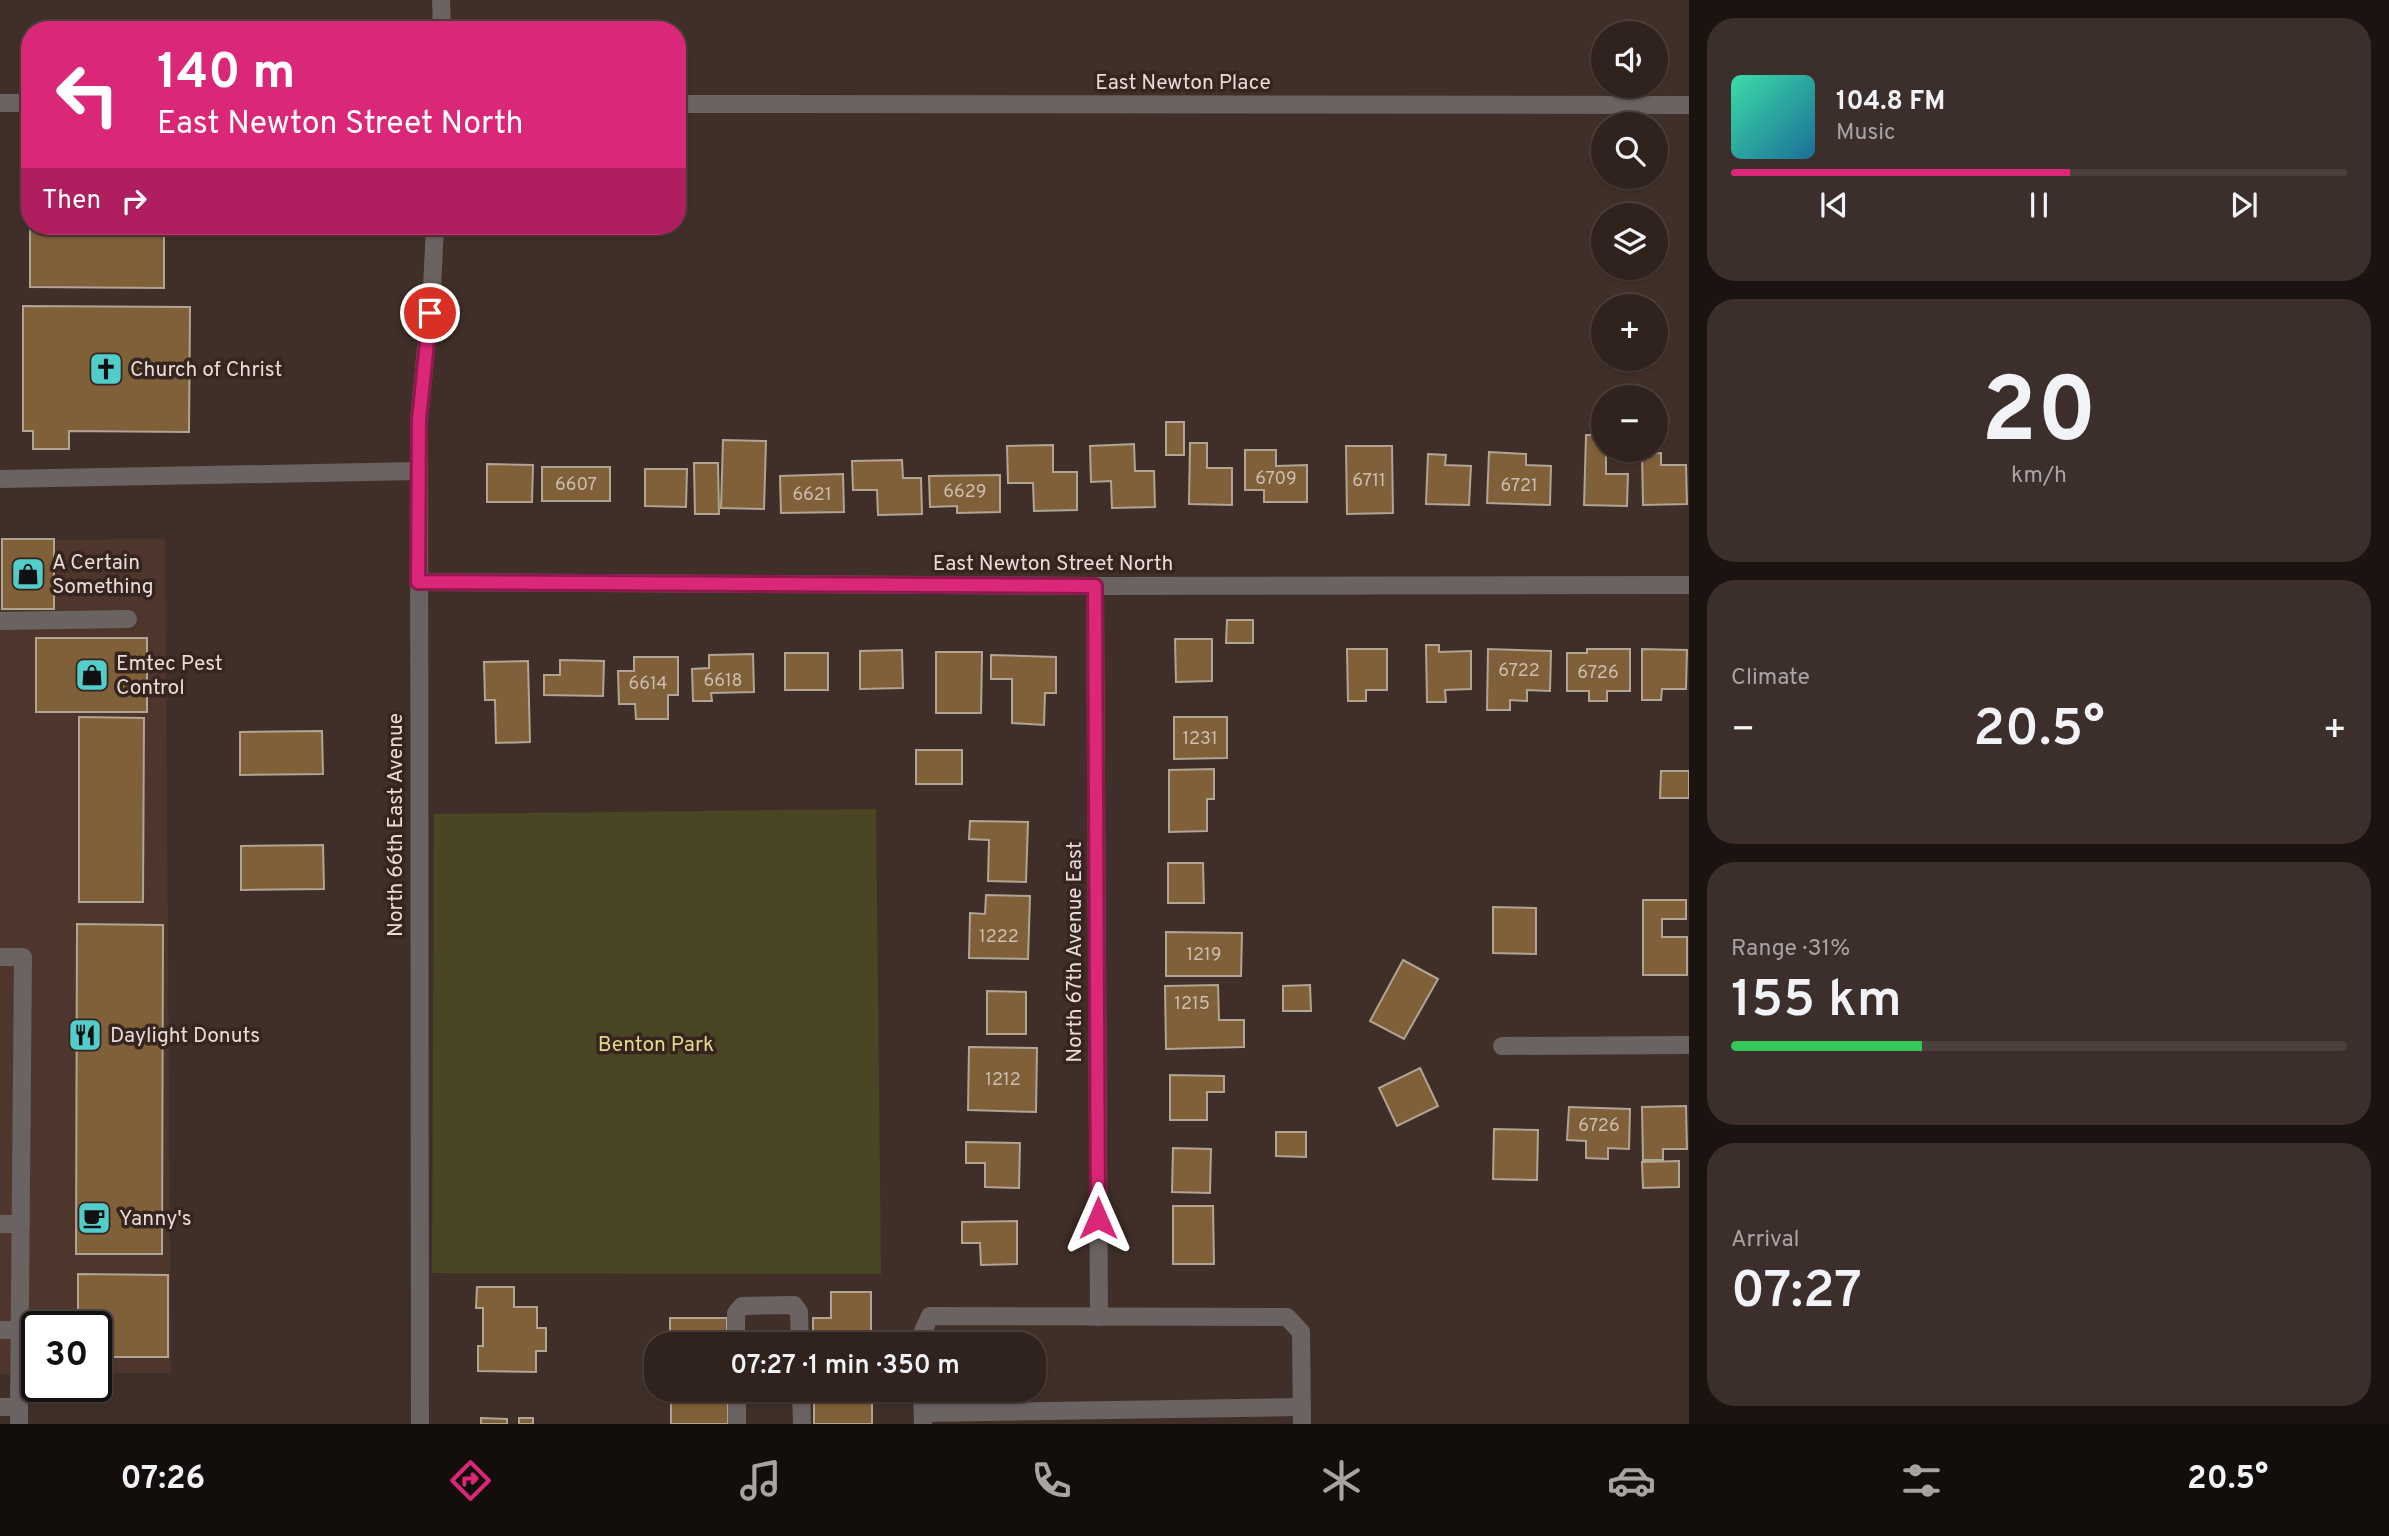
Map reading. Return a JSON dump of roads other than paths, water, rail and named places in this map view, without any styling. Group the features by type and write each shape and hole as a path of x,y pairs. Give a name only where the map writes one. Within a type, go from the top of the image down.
{"street":[{"path":"441,0 442,21"},
{"path":"0,103 21,103"},
{"name":"East Newton Place","path":"686,104 1689,105"},
{"name":"North 66th East Avenue","path":"420,1424 418,471 421,384 432,288 435,235"},
{"path":"0,479 418,471"},
{"name":"East Newton Street North","path":"418,582 1095,586 1689,585"},
{"name":"North 67th Avenue East","path":"1095,586 1099,1317"},
{"path":"0,621 128,619"},
{"path":"0,957 23,957 19,1415 0,1407"},
{"path":"1502,1046 1689,1045"},
{"path":"0,1224 20,1224"},
{"path":"736,1332 736,1313 742,1306 794,1305 799,1312 800,1332"},
{"path":"923,1332 930,1317 1287,1317 1301,1332 1302,1415 923,1418"},
{"path":"0,1330 20,1330"},
{"path":"737,1402 737,1424"},
{"path":"802,1402 802,1424"}],"place":[{"name":"Church of Christ","path":"106,369"},
{"name":"A Certain Something","path":"28,574"},
{"name":"Emtec Pest Control","path":"92,675"},
{"name":"Daylight Donuts","path":"85,1035"},
{"name":"Yanny's","path":"94,1218"}],"park label":[{"name":"Benton Park","path":"656,1044"}]}
